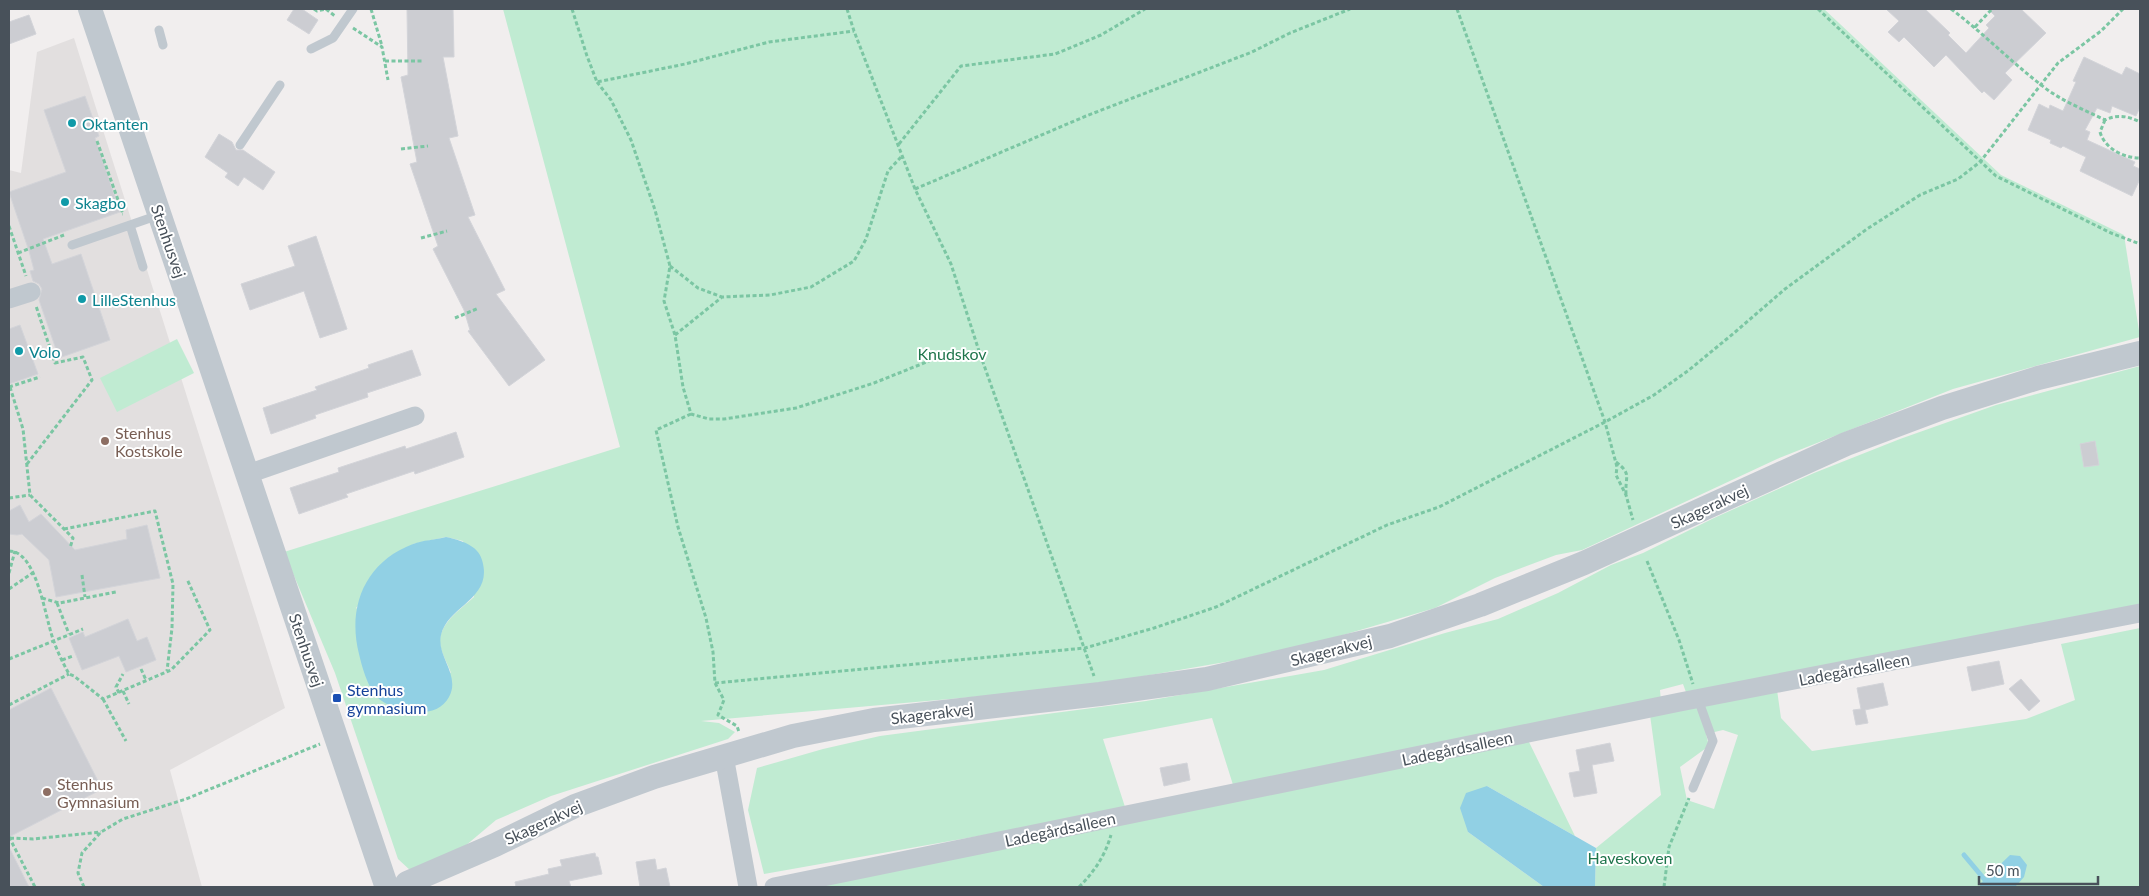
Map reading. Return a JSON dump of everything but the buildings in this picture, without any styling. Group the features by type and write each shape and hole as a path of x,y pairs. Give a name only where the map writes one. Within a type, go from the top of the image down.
{"street":[{"name":"Stenhusvej","path":"90,9 337,738 396,885"},
{"path":"9,299 31,292"},
{"name":"Skagerakvej","path":"396,885 494,845 575,806 654,777 792,736 874,720 1100,694 1207,679 1390,636 1480,605 1584,563 1854,440 1942,408 2038,378 2140,354"},
{"path":"248,474 415,416"},
{"name":"Ladegårdsalleen","path":"774,887 1698,699 2140,613"},
{"path":"724,756 748,887"},
{"name":"Skagerakvej","path":"434,887 494,845"}],"lane":[{"path":"311,49 332,38 353,9"},
{"path":"159,30 163,45"},
{"path":"240,145 280,85"},
{"path":"72,245 160,215"},
{"path":"130,225 143,267"},
{"path":"1693,788 1713,741 1698,699"}],"path":[{"path":"314,9 317,11 326,9"},
{"path":"371,9 382,47 388,80"},
{"path":"572,9 597,82 611,100 631,140 655,210 670,266 664,301 675,335 683,387 691,414"},
{"path":"848,9 854,31 915,189 951,264 979,351 1100,694"},
{"path":"899,144 961,66 1055,54 1102,35 1145,9"},
{"path":"915,189 1086,116 1252,52 1290,33 1350,9"},
{"path":"1458,9 1605,422 1616,462 1616,475 1626,495 1633,520"},
{"path":"1818,9 1980,162 2005,182 2111,233 2140,244"},
{"path":"1951,9 1975,27 2041,85 2068,102 2105,120"},
{"path":"1975,27 1992,9"},
{"path":"716,683 1085,648 1154,628 1216,607 1387,525 1439,507 1605,422 1654,394 1689,370 1785,288 1867,229 1920,195 1958,179 1980,162 2058,63 2101,31 2123,9"},
{"path":"344,22 382,47"},
{"path":"597,82 685,64 769,42 854,31"},
{"path":"384,61 424,61"},
{"path":"2140,122 2122,116 2113,116 2105,120 2100,132 2105,142 2120,153 2140,158"},
{"path":"97,141 123,214 115,217"},
{"path":"401,149 428,146"},
{"path":"670,266 698,288 722,297 770,295 811,286 854,261 866,239 888,171 902,156"},
{"path":"9,226 55,363 83,358 92,380 26,464"},
{"path":"421,238 447,231"},
{"path":"18,252 71,233"},
{"path":"675,335 722,297"},
{"path":"455,318 479,308"},
{"path":"747,750 737,726 718,715 724,700 716,683 713,652 706,618 678,527 656,430 691,414 708,420 724,420 796,408 874,384 939,358 979,351"},
{"path":"40,377 9,388 22,429 30,495 73,538 70,548"},
{"path":"1616,462 1628,474 1626,495"},
{"path":"9,498 30,495"},
{"path":"64,529 155,511 173,584 172,628 167,671"},
{"path":"9,551 15,551 26,560 34,572 53,640 68,674"},
{"path":"9,573 15,551"},
{"path":"1647,561 1679,640 1698,699"},
{"path":"9,590 34,572"},
{"path":"82,575 85,597"},
{"path":"103,699 171,670 210,630 187,579"},
{"path":"41,598 57,602 116,592"},
{"path":"57,602 69,634"},
{"path":"9,659 83,629"},
{"path":"62,660 73,656"},
{"path":"141,669 146,680"},
{"path":"9,706 68,674 74,676 103,699 126,742"},
{"path":"123,674 116,687 129,704"},
{"path":"84,887 78,873 82,853 101,832 123,819 186,799 337,738"},
{"path":"1664,887 1669,847 1693,788"},
{"path":"1079,887 1093,873 1107,848 1115,818"},
{"path":"9,837 33,839 101,832"},
{"path":"9,837 34,887"}],"shaded area":[{"name":"Stenhus Kostskole","path":"74,38 285,708 170,770 202,887 9,887 9,170 21,173 37,52"}],"green space":[{"name":"Knudskov","path":"503,9 1824,9 2001,175 2124,235 2140,337 1953,389 1777,459 1582,550 1556,555 1495,578 1435,608 1326,640 1237,660 1075,688 701,721 719,723 735,732 728,739 551,796 496,820 458,852 411,871 398,859 335,673 284,552 620,447","holes":["446,537 463,541 474,597 452,617 443,629 440,643 451,673 356,608 413,544"]},
{"path":"177,339 194,373 117,412 100,378"},
{"path":"2140,366 2140,607 1687,695 1683,684 1660,690 1661,702 1234,788 1212,718 1103,739 1126,810 764,874 748,810 757,768 823,749 880,736 1146,701 1324,670 1498,619 1558,593 1611,565 1643,553 1714,518 1814,473 1900,439 1996,405"},
{"name":"Haveskoven","path":"2140,628 2140,887 1595,887 1596,848 1661,795 1650,715 1777,690 1781,718 1812,751 2026,719 2075,700 2061,644","holes":["1723,730 1738,735 1714,809 1687,800 1680,767 1709,746 1706,734"]},
{"path":"1528,740 1575,836 1487,786 1468,832 1544,887 804,887"}],"water":[{"path":"446,537 462,542 477,550 482,560 484,573 482,584 476,593 452,616 445,625 441,635 440,643 450,673 452,689 443,705 434,710 414,712 392,707 376,696 363,670 356,637 358,603 372,574 396,552 413,544"},
{"path":"1487,786 1596,848 1595,887 1544,887 1468,832 1460,808 1466,793"},
{"path":"2010,855 2020,856 2027,865 2024,877 2015,887 1980,887 1980,884"}],"waterway":[{"path":"1964,855 1985,880"}],"place":[{"name":"Oktanten","path":"72,123"},
{"name":"Skagbo","path":"65,202"},
{"name":"LilleStenhus","path":"82,299"},
{"name":"Volo","path":"19,351"},
{"name":"Stenhus Kostskole","path":"105,441"},
{"name":"Stenhus gymnasium","path":"337,698"},
{"name":"Stenhus Gymnasium","path":"47,792"}]}
